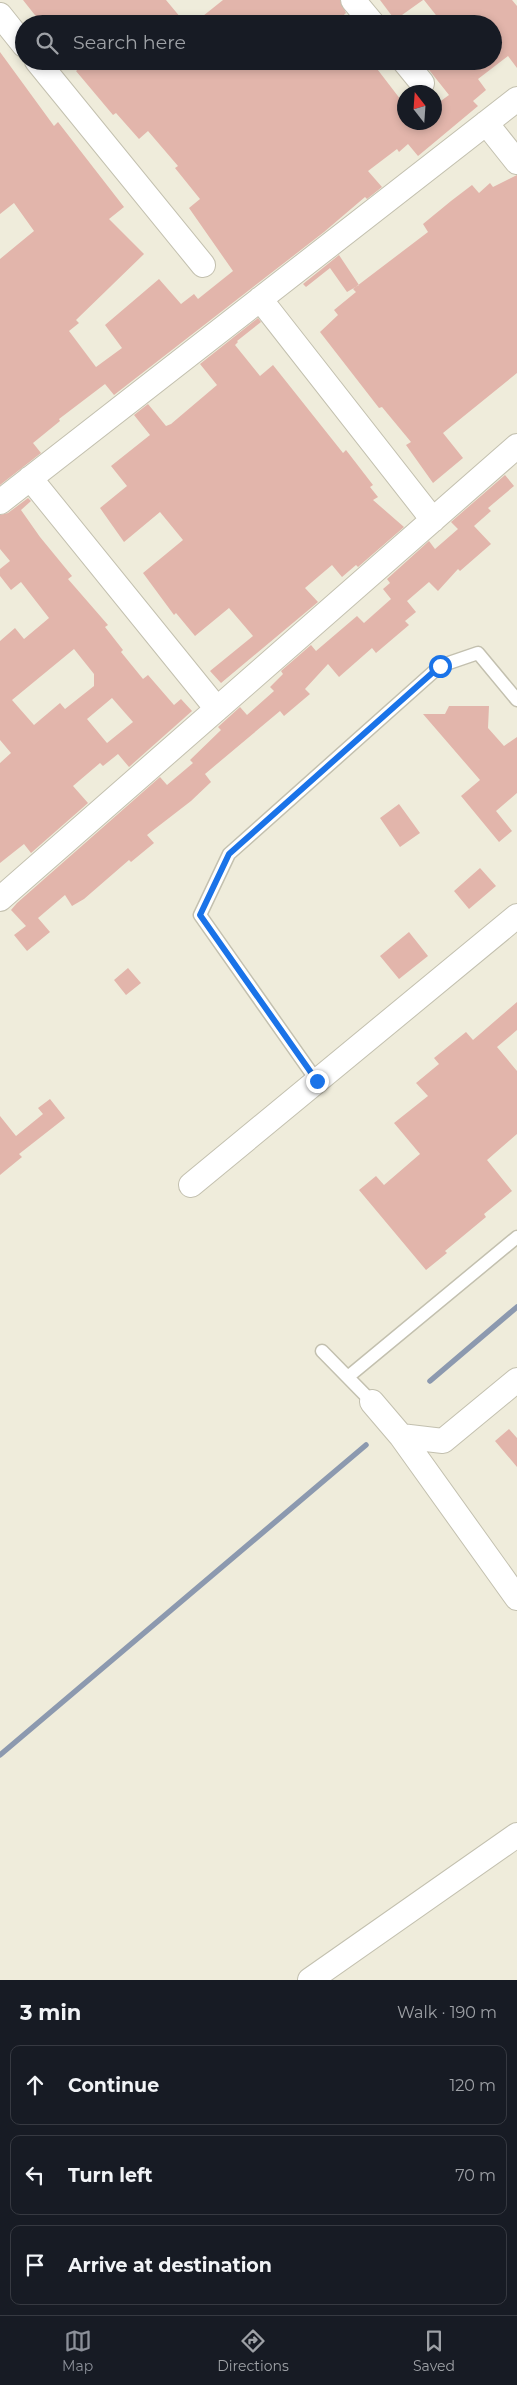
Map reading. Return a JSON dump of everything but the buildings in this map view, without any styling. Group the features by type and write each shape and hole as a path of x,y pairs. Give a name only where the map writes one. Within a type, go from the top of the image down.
{"street":[{"path":"353,0 366,15"},
{"path":"0,15 15,33"},
{"path":"44,70 203,265"},
{"path":"411,70 422,83"},
{"path":"0,502 517,99"},
{"path":"486,123 517,162"},
{"path":"260,299 433,520"},
{"path":"0,899 517,446"},
{"path":"30,478 217,709"},
{"path":"191,1185 517,916"},
{"path":"401,1436 443,1441 517,1380"},
{"path":"372,1402 401,1436 517,1598"},
{"path":"310,1980 517,1835"}],"lane":[{"path":"317,1081 200,915 229,854 440,666 478,653 517,700"},
{"path":"349,1376 517,1237"},
{"path":"322,1351 349,1376 372,1402"}],"waterway":[{"path":"430,1381 517,1307"},
{"path":"0,1755 366,1445"}],"route":[{"path":"317,1081 200,915 229,854 440,666"}]}
